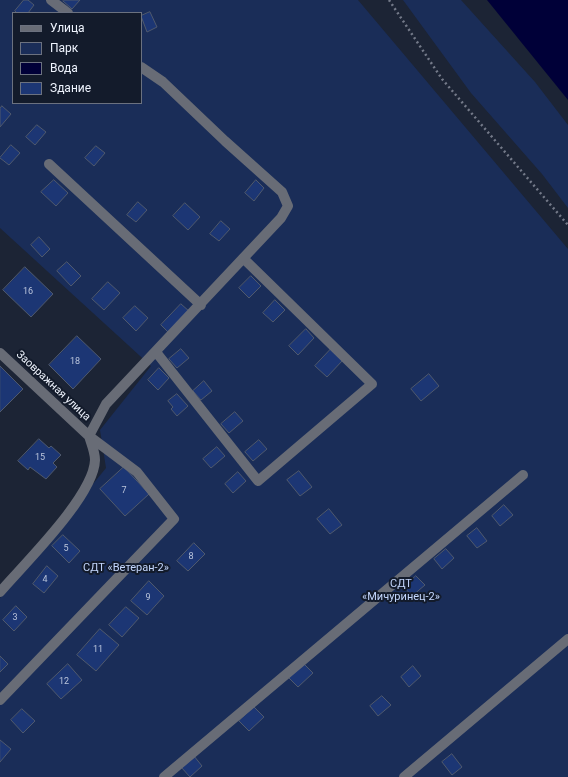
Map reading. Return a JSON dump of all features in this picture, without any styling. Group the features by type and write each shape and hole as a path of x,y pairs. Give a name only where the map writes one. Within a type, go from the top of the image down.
{"street":[{"path":"51,0 67,12"},
{"path":"0,592 76,504 91,476 95,460 89,436 106,404 244,259 281,218 288,206 282,192 225,141 163,82 142,68"},
{"path":"49,164 201,304"},
{"path":"156,352 258,481 372,384 244,259"},
{"name":"Заовражная улица","path":"0,353 89,436 137,472 174,519 0,700"},
{"path":"164,777 522,475"},
{"path":"404,777 568,639"}],"path":[{"path":"389,0 442,79 568,225"}],"green space":[{"name":"СДТ «Мичуринец-2»","path":"0,0 358,0 568,249 568,777 0,777 0,598 106,468 100,430 151,366 0,228"},
{"path":"403,0 461,0 535,82 568,125 568,208 542,174 471,93"}],"water":[{"path":"487,0 568,0 568,100"}],"building":[{"path":"24,0 28,0 34,5 29,12 15,11"},
{"path":"80,0 72,9 63,1"},
{"path":"150,12 157,27 147,32 142,16"},
{"path":"2,106 11,114 0,127 0,109"},
{"path":"37,125 46,132 35,145 26,137"},
{"path":"11,145 20,153 9,165 0,158"},
{"path":"96,146 105,153 94,166 85,158"},
{"path":"54,180 68,193 56,206 41,192"},
{"path":"256,180 264,188 254,201 245,193"},
{"path":"138,202 147,210 136,222 127,215"},
{"path":"185,203 200,217 188,230 173,216"},
{"path":"221,221 230,229 219,241 210,234"},
{"path":"39,237 50,249 42,257 31,245"},
{"path":"67,262 81,276 71,286 57,271"},
{"path":"25,267 53,294 31,317 3,290"},
{"path":"251,276 261,286 249,298 239,288"},
{"path":"108,282 120,293 104,310 92,299"},
{"path":"275,300 285,310 273,322 263,313"},
{"path":"181,304 190,312 170,334 161,325"},
{"path":"135,306 148,318 136,331 123,318"},
{"path":"306,329 314,338 298,355 289,346"},
{"path":"77,336 101,359 73,389 49,365"},
{"path":"181,349 189,358 177,368 169,359"},
{"path":"331,349 343,360 327,377 315,366"},
{"path":"0,366 23,389 0,412"},
{"path":"159,368 169,378 158,390 148,380"},
{"path":"429,374 439,386 421,401 411,389"},
{"path":"204,381 212,391 201,400 193,391"},
{"path":"177,394 188,406 177,416 171,409 173,407 168,401"},
{"path":"235,412 243,421 229,433 221,424"},
{"path":"39,439 49,448 51,446 61,455 53,463 57,467 46,479 30,467 28,470 18,461"},
{"path":"259,440 267,449 253,461 245,452"},
{"path":"217,447 225,456 211,468 203,459"},
{"path":"124,467 149,494 125,516 100,489"},
{"path":"299,471 312,487 300,496 287,480"},
{"path":"238,472 246,481 233,493 225,484"},
{"path":"504,505 513,515 500,526 492,516"},
{"path":"329,509 342,525 330,534 317,519"},
{"path":"477,528 487,541 477,548 467,536"},
{"path":"63,535 80,551 69,563 52,546"},
{"path":"194,543 205,554 188,571 177,561"},
{"path":"446,549 454,558 442,569 434,559"},
{"path":"47,566 58,576 44,593 33,584"},
{"path":"416,576 425,585 412,596 404,587"},
{"path":"149,581 164,596 147,615 131,601"},
{"path":"16,606 27,617 14,631 3,620"},
{"path":"126,607 139,618 122,637 109,625"},
{"path":"100,629 119,645 96,671 77,655"},
{"path":"0,656 8,664 0,672"},
{"path":"303,663 313,673 298,687 288,677"},
{"path":"68,664 82,680 61,699 47,684"},
{"path":"413,666 421,676 409,687 401,677"},
{"path":"382,696 391,705 378,716 370,706"},
{"path":"254,707 264,717 249,731 239,721"},
{"path":"22,709 35,721 23,733 11,720"},
{"path":"0,740 11,749 0,762"},
{"path":"452,754 462,767 452,775 442,762"},
{"path":"194,756 202,766 190,777 181,767"}],"park label":[{"name":"СДТ «Ветеран-2»","path":"126,568"}]}
